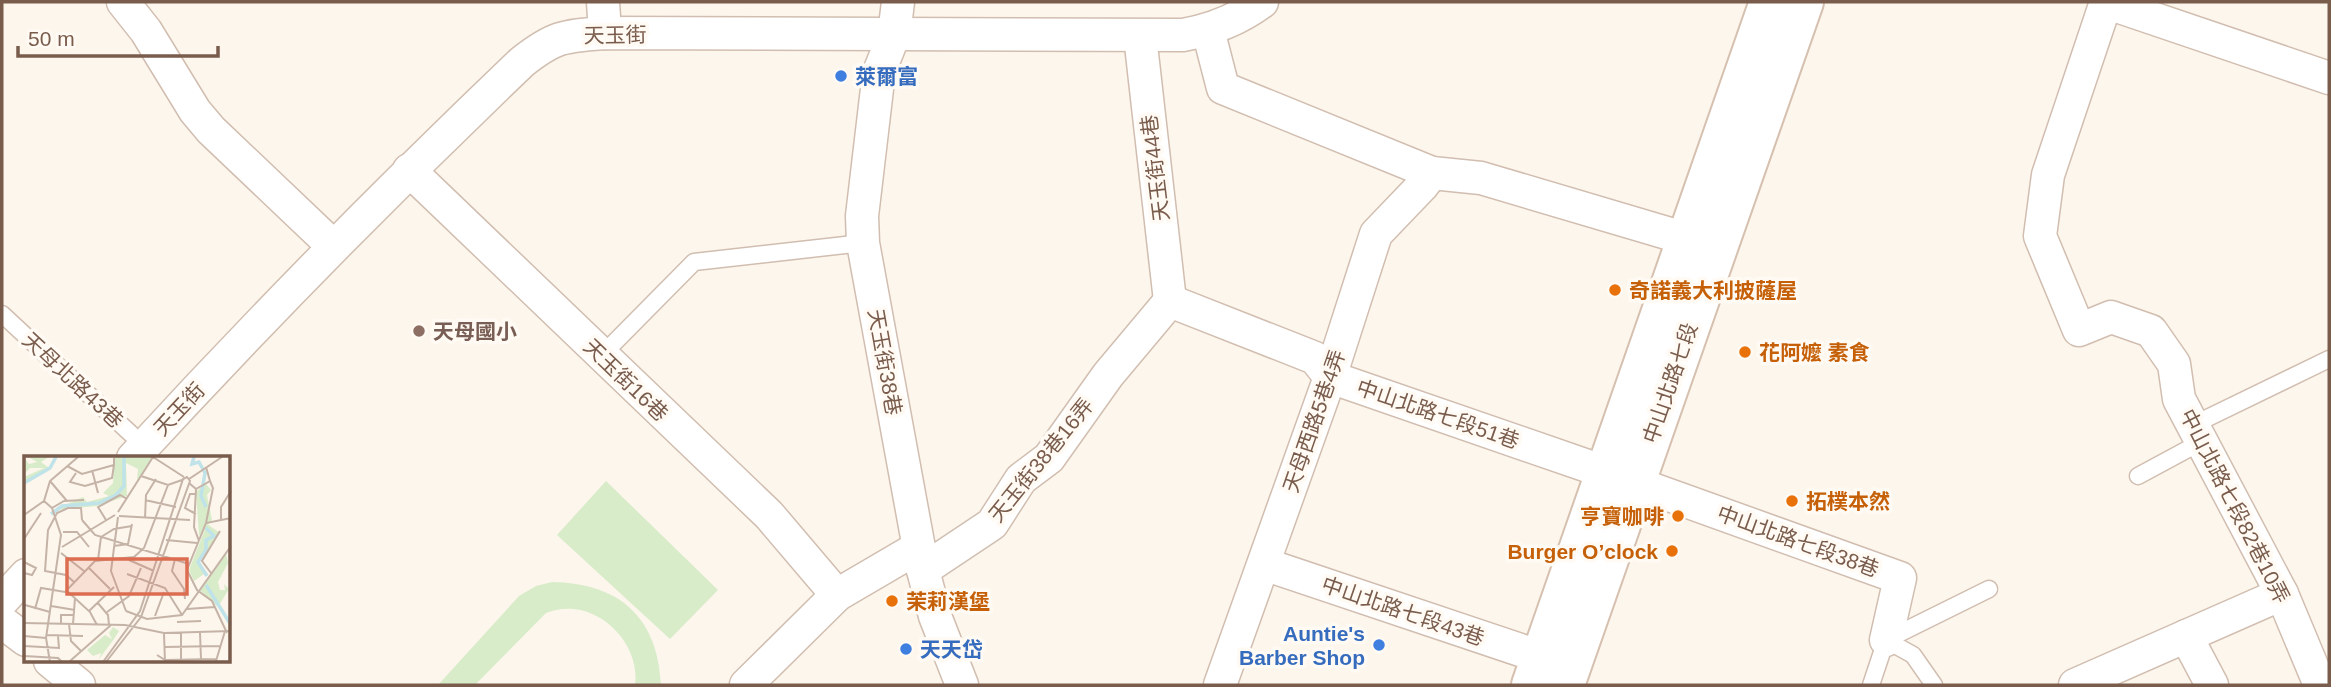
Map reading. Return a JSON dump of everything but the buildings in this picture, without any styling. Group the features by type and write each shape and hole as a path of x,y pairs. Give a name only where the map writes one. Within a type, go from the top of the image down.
{"main road":[{"name":"中山北路七段","path":"1565,685 1660,320 1769,2"},
{"name":"中山北路七段","path":"1536,671 1621,477 1804,2"}],"street":[{"path":"123,2 146,31 195,111 211,130 333,246"},
{"path":"603,2 605,33"},
{"name":"天玉街38巷","path":"898,2 894,36 879,72 862,216 863,243 921,558 935,616 962,685"},
{"name":"天玉街","path":"139,452 333,246 409,170 522,62 542,46 566,36 605,33 1183,36 1208,30 1262,2"},
{"path":"2105,2 2329,78"},
{"name":"中山北路七段82巷10弄","path":"2105,2 2048,175 2040,236 2079,330 2111,317 2151,331 2174,364 2179,399 2282,594 2320,685"},
{"path":"1208,30 1223,88 1432,173 1481,178 1687,239"},
{"name":"天玉街44巷","path":"1140,36 1170,301"},
{"name":"天玉街16巷","path":"409,170 769,515 837,595"},
{"name":"天母西路5巷4弄","path":"1220,685 1330,377 1376,234 1432,173"},
{"name":"中山北路七段51巷","path":"1170,301 1315,358 1330,377 1621,477"},
{"name":"天玉街38巷16弄","path":"746,685 837,595 992,524 1021,479 1049,458 1108,374 1170,301"},
{"name":"中山北路七段38巷","path":"1621,477 1900,578 1886,640"},
{"name":"中山北路七段43巷","path":"1265,564 1536,671"},
{"path":"2,601 24,577"},
{"path":"2075,685 2282,594"},
{"path":"2,622 24,638"},
{"path":"2186,636 2212,685"},
{"path":"51,662 79,685"}],"lane":[{"path":"601,356 694,261 863,243"},
{"name":"天母北路43巷","path":"2,314 139,452"},
{"path":"2138,477 2197,433 2329,359"},
{"path":"1871,685 1886,640 1989,589"},
{"path":"1886,640 1913,655 1934,685"}],"green space":[{"path":"606,481 718,590 670,639 557,535"},
{"path":"552,582 597,589 630,608 643,623 652,640 661,685 635,685 632,658 619,635 599,617 569,609 546,613 475,685 438,685 519,596 536,586"}],"place":[{"name":"萊爾富","path":"841,76"},
{"name":"奇諾義大利披薩屋","path":"1615,290"},
{"name":"天母國小","path":"419,331"},
{"name":"花阿嬤 素食","path":"1745,352"},
{"name":"拓樸本然","path":"1792,501"},
{"name":"亨寶咖啡","path":"1678,516"},
{"name":"Burger O’clock","path":"1672,551"},
{"name":"茉莉漢堡","path":"892,601"},
{"name":"Auntie's Barber Shop","path":"1379,645"},
{"name":"天天岱","path":"906,649"}]}
